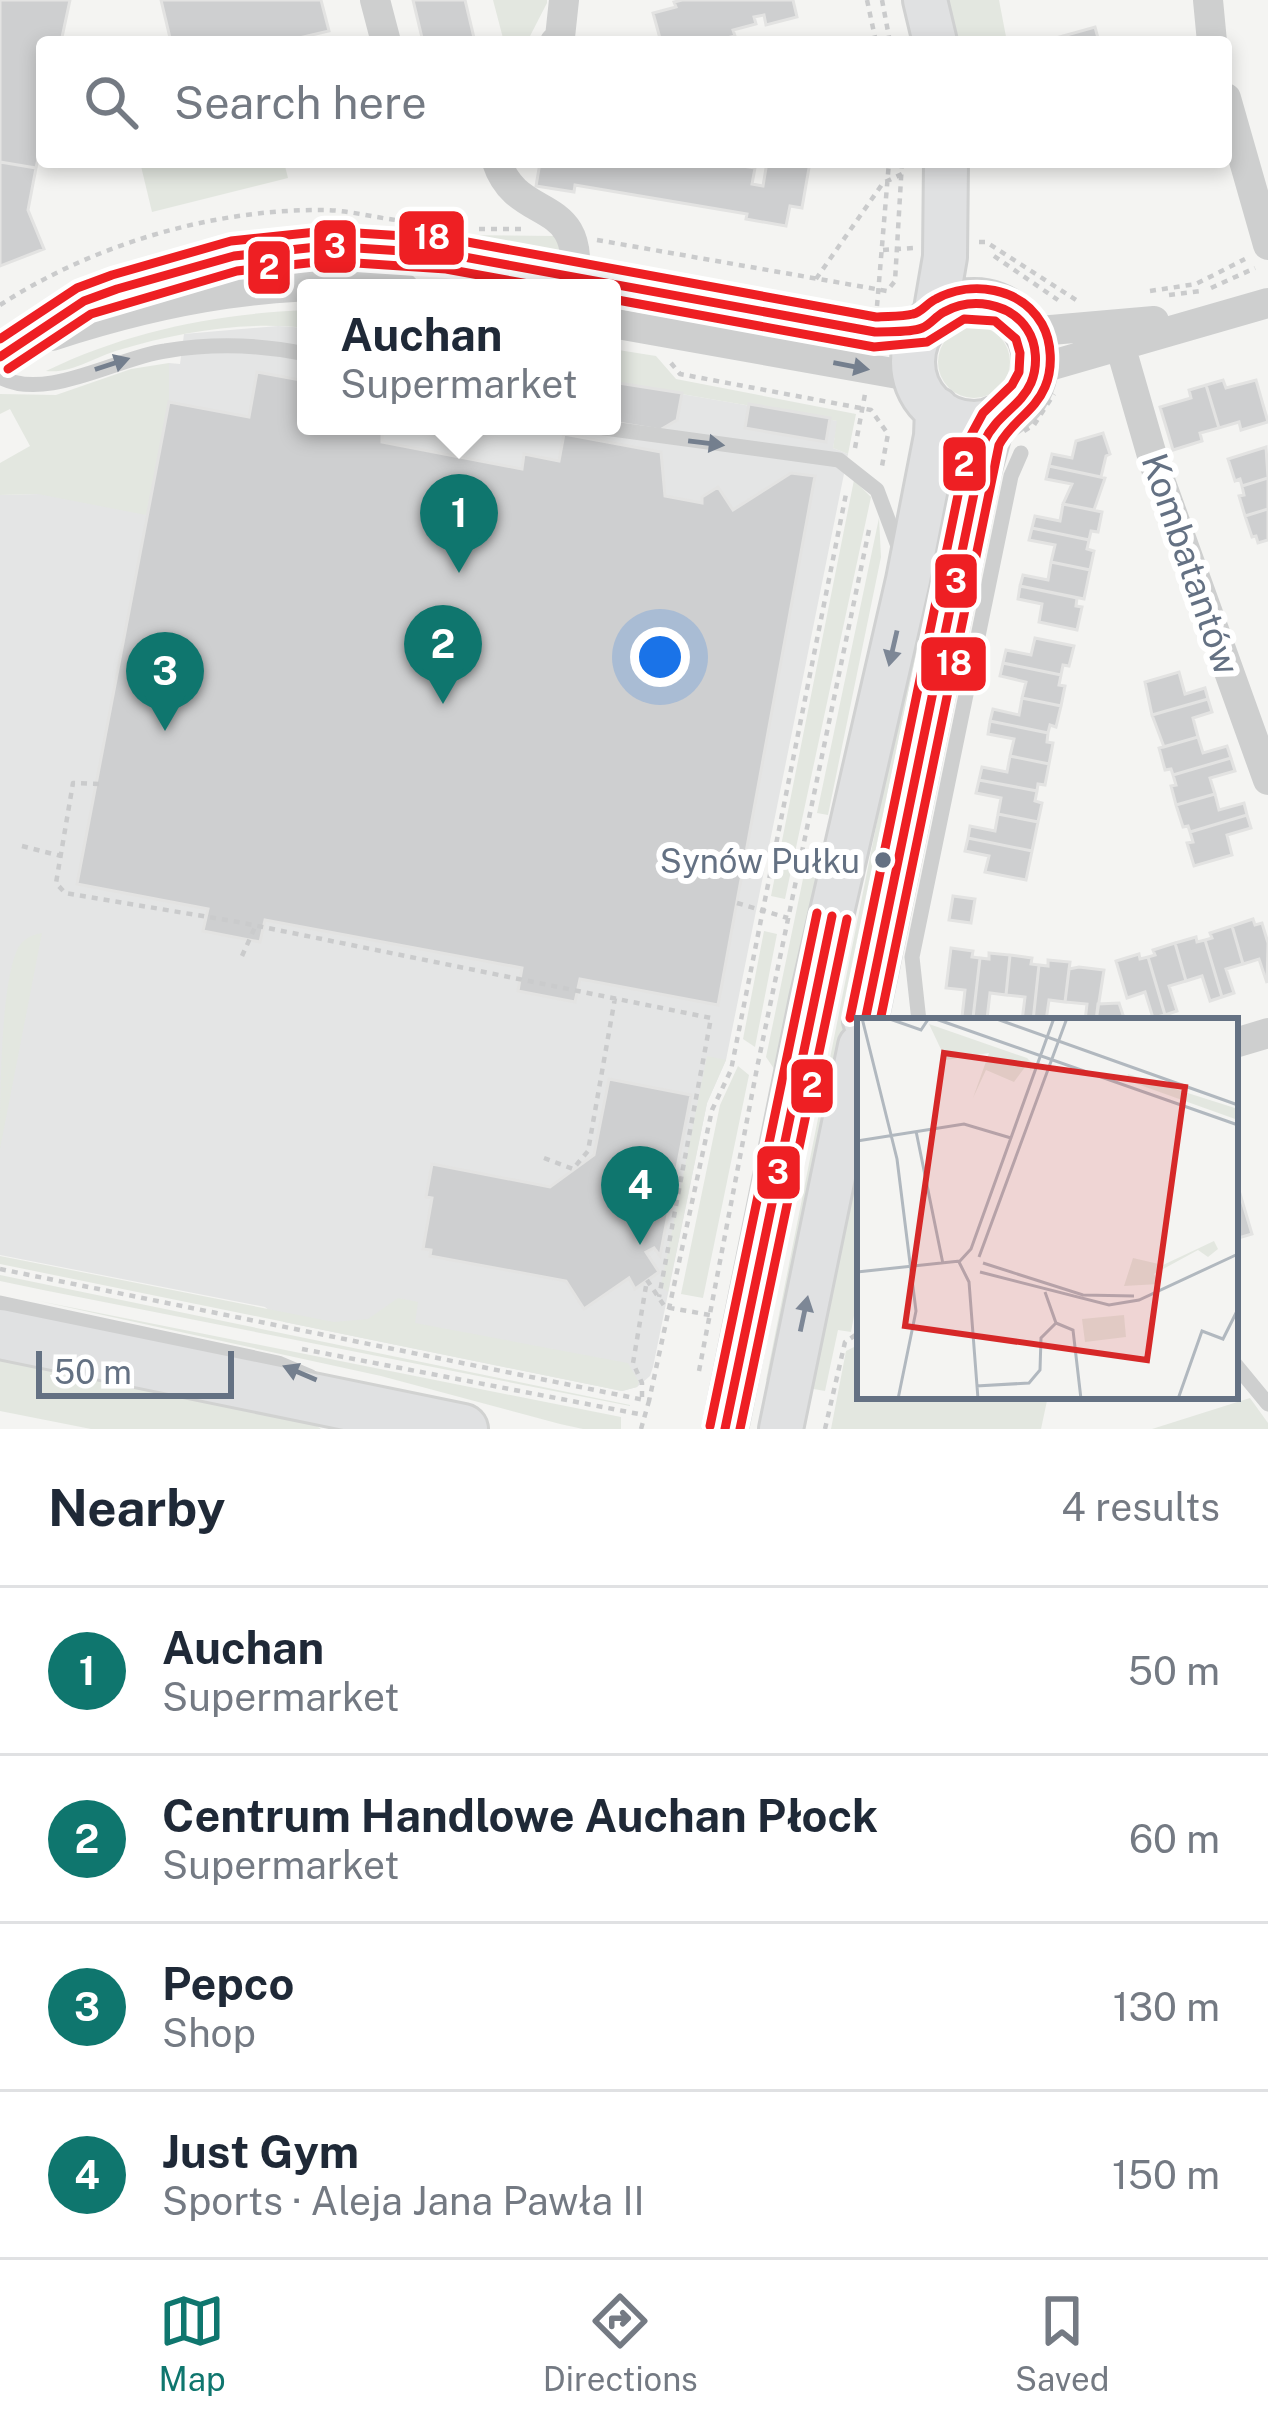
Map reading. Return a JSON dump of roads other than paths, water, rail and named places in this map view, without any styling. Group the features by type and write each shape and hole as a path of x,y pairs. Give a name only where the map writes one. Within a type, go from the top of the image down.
{"main road":[{"path":"0,1334 327,1414 407,1418 463,1429"}],"street":[{"path":"375,0 384,36"},
{"path":"562,36 564,0"},
{"path":"925,0 934,36"},
{"path":"1208,0 1211,36"},
{"path":"1232,128 1257,252"},
{"path":"500,168 511,186 570,231 577,253 574,279"},
{"path":"725,1429 812,999 908,580 933,449 926,393 914,352 969,248 948,168"},
{"path":"958,168 973,270 988,302"},
{"path":"9,352 84,301 191,266 265,251 341,245 406,248 554,279"},
{"path":"9,352 124,313 207,294 297,287"},
{"path":"621,291 875,332 929,322 963,302 988,302 1008,311 1041,362"},
{"path":"866,1018 982,456 1006,427 1041,362 1268,303"},
{"path":"1041,362 1120,345 1232,311"},
{"path":"621,325 871,369 926,393 965,422 1006,427"},
{"name":"Kombatantów","path":"1120,345 1155,466 1268,781"},
{"path":"1238,1042 1268,1033"},
{"path":"781,1429 857,1061"}],"lane":[{"path":"0,376 11,382 61,382 128,358 209,346 245,344 297,353"},
{"path":"621,430 829,459 852,467 877,490 908,580"},
{"path":"919,1018 912,957 1011,476 1021,453"},
{"path":"0,1303 278,1363 407,1418"},
{"path":"1238,1368 1268,1405"}],"place":[{"name":"Auchan","path":"459,573"},
{"name":"Centrum Handlowe Auchan Płock","path":"443,704"},
{"name":"Pepco","path":"165,731"},
{"name":"Synów Pułku","path":"883,860"},
{"name":"Just Gym","path":"640,1245"}]}
